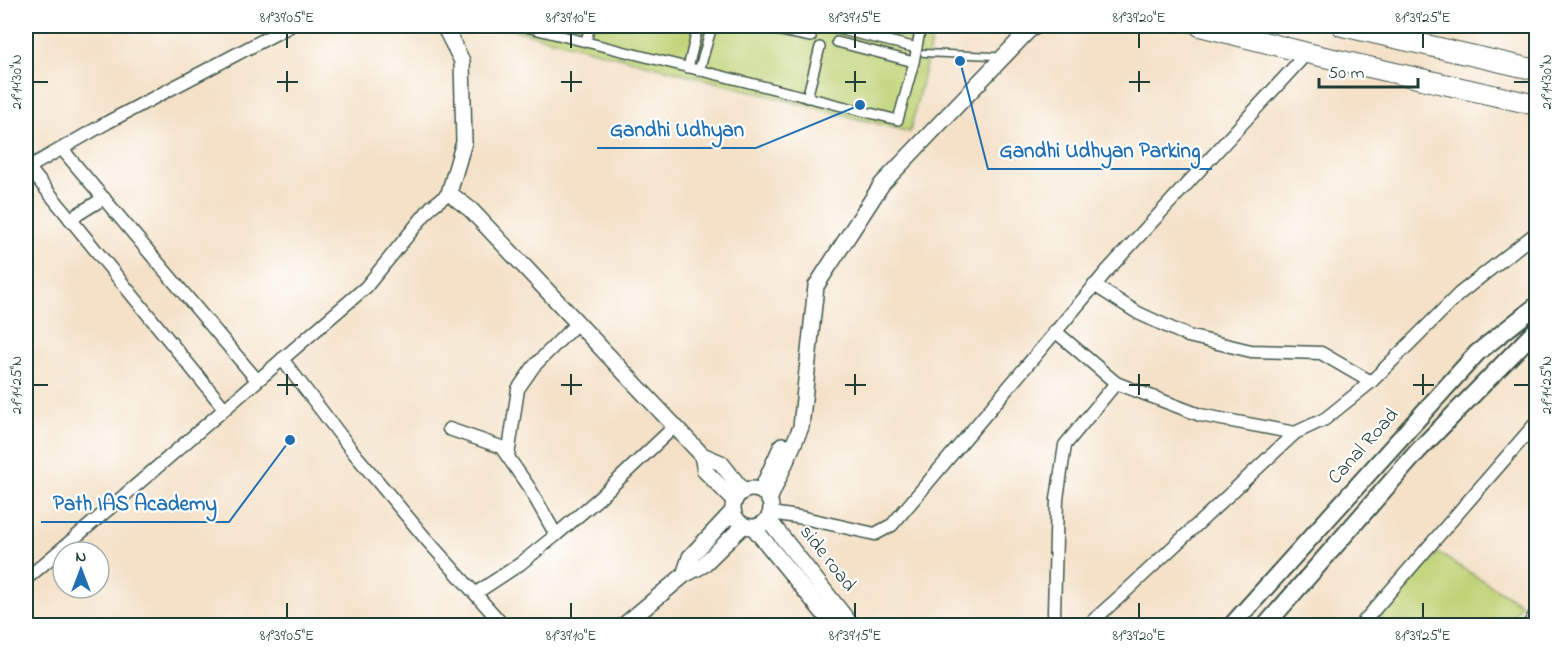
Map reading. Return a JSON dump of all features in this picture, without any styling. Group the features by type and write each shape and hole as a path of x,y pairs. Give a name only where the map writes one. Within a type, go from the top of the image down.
{"main road":[{"path":"1200,26 1536,105"},
{"path":"1342,26 1536,69"},
{"name":"Canal Road","path":"1231,626 1477,353 1536,306"},
{"path":"1265,626 1418,452 1536,330"}],"street":[{"path":"224,408 27,168 108,122 290,26"},
{"path":"26,579 366,287 431,207 449,193 464,142 462,61 444,26"},
{"path":"522,26 898,120 918,54 921,26"},
{"path":"586,41 590,26"},
{"path":"688,68 698,26"},
{"path":"699,71 711,26"},
{"path":"757,26 811,37"},
{"path":"449,193 471,210 702,455 720,463 736,501 738,522 748,527 760,526 792,424 806,286 872,186 908,144 1024,26"},
{"path":"767,506 801,427 816,286 882,184 1030,28 1037,26"},
{"path":"838,28 918,54"},
{"path":"837,42 918,54"},
{"path":"807,98 820,47"},
{"path":"684,575 690,556 736,501 755,489 767,506 804,518 875,534 892,525 1095,285 1307,53"},
{"path":"62,148 257,380"},
{"path":"70,219 104,198"},
{"path":"1087,626 1295,433 1325,419 1371,382 1459,294 1536,233"},
{"path":"1095,285 1138,313 1188,336 1251,351 1321,353 1371,382"},
{"path":"508,456 518,389 534,366 577,322"},
{"path":"1055,332 1116,383 1200,416 1295,433"},
{"path":"282,358 361,461 426,539 504,626"},
{"path":"1057,626 1054,613 1057,499 1065,445 1116,383"},
{"path":"1360,626 1536,423"},
{"path":"476,593 520,564 556,535 598,499 675,426"},
{"path":"449,429 501,447 530,489 556,535"},
{"name":"side road","path":"767,506 852,626"},
{"path":"623,626 684,575 703,565 748,527"},
{"name":"side road","path":"748,527 834,626"},
{"path":"1527,626 1536,610"}],"lane":[{"path":"918,54 994,56"}],"green space":[{"path":"498,26 935,26 910,132"},
{"path":"1438,553 1521,604 1506,625 1373,625"}],"place":[{"name":"Gandhi Udhyan Parking","path":"960,61"},
{"name":"Gandhi Udhyan","path":"860,105"},
{"name":"Path IAS Academy","path":"290,440"}]}
